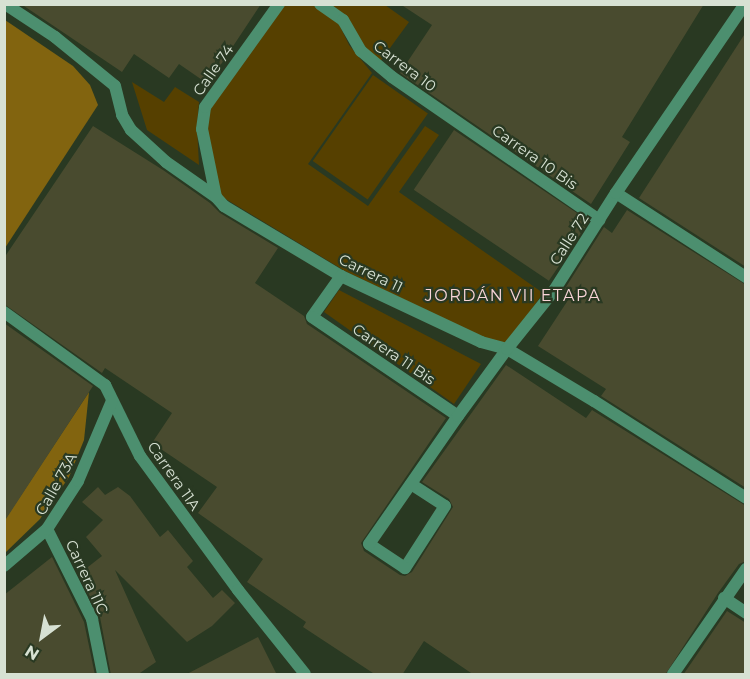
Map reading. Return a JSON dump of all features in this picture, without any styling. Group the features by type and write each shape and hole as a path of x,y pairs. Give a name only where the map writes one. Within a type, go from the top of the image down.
{"street":[{"name":"Carrera 11","path":"5,4 55,38 115,86 122,115 131,130 165,162 216,197 224,206 341,276 481,342 507,349 594,401 746,498"},
{"name":"Calle 74","path":"216,197 202,129 205,106 279,4"},
{"name":"Carrera 10","path":"320,4 343,20 361,51 392,77 453,120"},
{"name":"Calle 72","path":"411,484 445,506 405,568 369,544 411,484 459,416 507,349 555,289 616,194 746,4"},
{"name":"Carrera 10 Bis","path":"453,120 599,220"},
{"path":"616,194 746,277"},
{"name":"Carrera 11 Bis","path":"341,276 312,317 459,416"},
{"name":"Carrera 11A","path":"4,312 105,385 140,456 238,591 306,675"},
{"name":"Calle 73A","path":"4,566 48,529 78,481 112,401"},
{"name":"Carrera 11C","path":"48,529 92,620 103,675"},
{"path":"673,675 746,568"},
{"path":"724,598 746,613"}],"shaded area":[{"path":"283,5 313,5 338,22 349,45 372,73 308,164 368,206 425,126 439,135 399,192 543,293 508,343 492,342 345,271 219,195 207,129 208,110"},
{"path":"324,5 385,5 409,22 379,63"},
{"path":"5,20 73,66 90,85 98,105 5,248"},
{"path":"373,75 428,113 368,199 313,161"},
{"path":"132,82 164,102 175,87 199,102 197,126 199,165 147,130"},
{"path":"339,290 481,364 454,404 324,312"},
{"path":"89,392 84,440 69,477 40,519 5,553 4,521"}],"building":[{"path":"21,4 261,4 208,84 179,64 169,78 134,54 122,72"},
{"path":"400,4 704,4 622,137 630,142 591,204 400,73 432,25"},
{"path":"746,32 746,267 639,198"},
{"path":"93,126 163,170 210,203 220,213 278,248 255,283 304,316 307,324 446,418 361,543 364,551 400,575 405,576 412,572 453,507 449,499 422,482 506,365 586,418 592,410 746,506 746,561 739,564 718,593 665,675 474,675 424,641 402,675 376,675 303,627 306,622 247,582 263,559 198,513 217,487 152,443 172,413 105,368 102,373 4,304 4,258"},
{"path":"454,130 589,221 549,281 414,190"},
{"path":"627,210 746,285 746,488 601,396 606,389 538,346 572,294 564,290 604,227 612,233"},
{"path":"4,323 93,386 4,522"},
{"path":"98,487 105,495 118,487 130,496 160,537 168,530 193,561 187,567 213,598 222,590 235,603 212,626 187,642 115,570 156,662 137,675 111,675 100,617 79,574 102,556 86,537 103,520 82,502"},
{"path":"52,557 84,622 95,675 4,675 4,595"},
{"path":"727,611 746,623 746,675 683,675"},
{"path":"258,637 277,675 185,675"}],"district":[{"name":"JORDÁN VII ETAPA","path":"513,296"}]}
